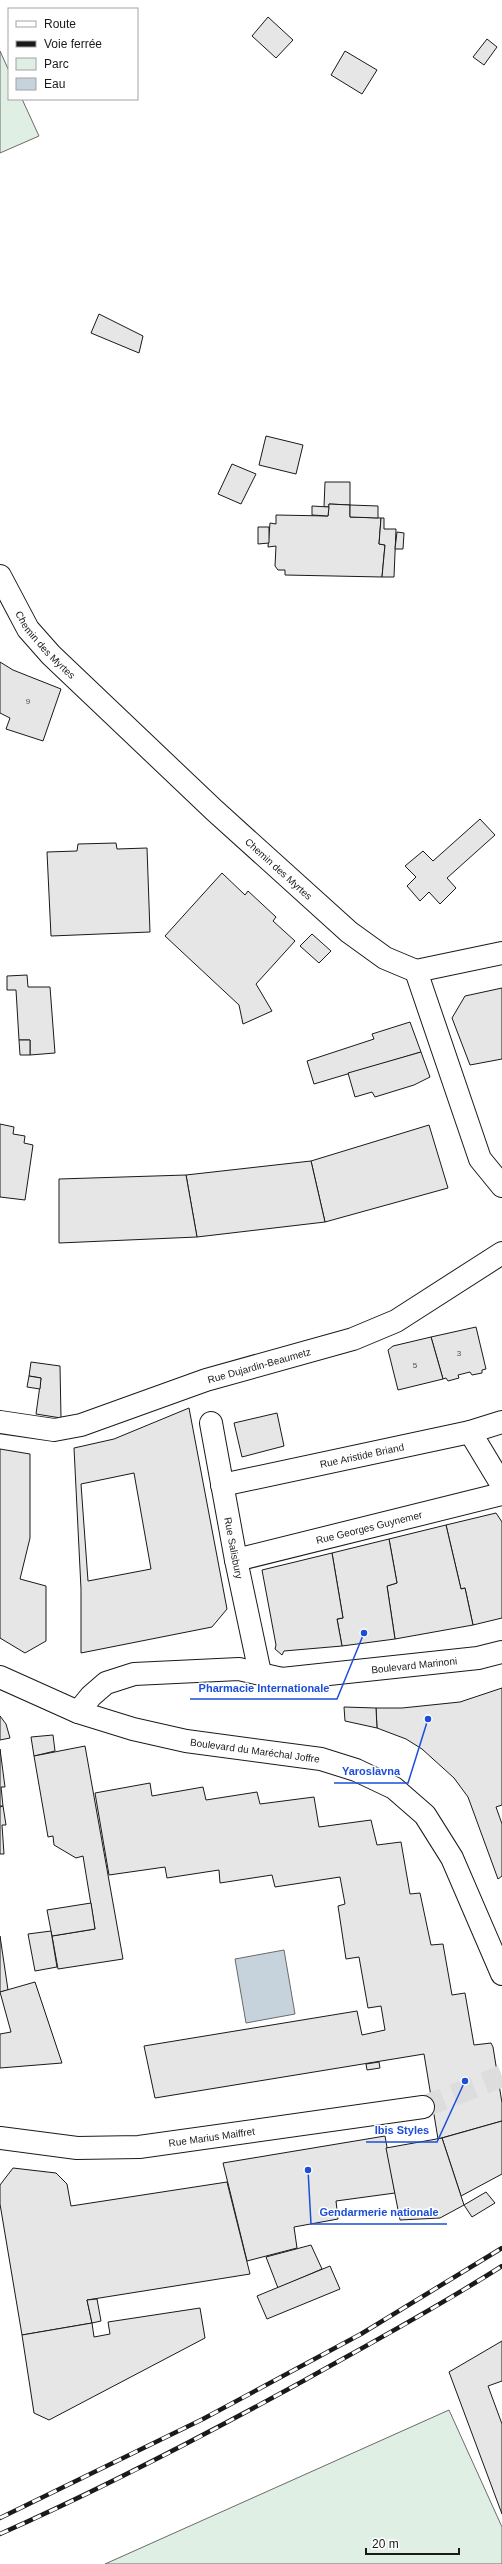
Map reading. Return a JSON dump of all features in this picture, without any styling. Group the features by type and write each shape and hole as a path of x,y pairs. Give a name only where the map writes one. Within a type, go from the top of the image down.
{"street":[{"name":"Chemin des Myrtes","path":"0,576 6,606 28,629 50,656 232,826 349,932 385,958 416,971"},
{"path":"502,953 416,971 480,1159 502,1186"},
{"name":"Rue Dujardin-Beaumetz","path":"0,1422 54,1430 81,1425 206,1380 353,1339 396,1321 502,1253"},
{"name":"Rue Aristide Briand","path":"222,1485 470,1432 502,1422"},
{"name":"Rue Salisbury","path":"211,1423 236,1560 260,1673"},
{"path":"470,1432 502,1485"},
{"name":"Rue Georges Guynemer","path":"236,1560 502,1494"},
{"name":"Boulevard Marinoni","path":"78,1712 91,1696 106,1683 134,1674 239,1669 282,1679 478,1658 502,1652"},
{"name":"Boulevard du Maréchal Joffre","path":"0,1677 78,1712 133,1729 186,1741 321,1759 356,1770 394,1788 425,1815 452,1858 502,1974"},
{"name":"Rue Marius Maiffret","path":"0,2138 77,2148 139,2147 423,2107"}],"green space":[{"path":"0,51 8,69 8,100 22,100 39,136 0,153"},
{"path":"449,2410 502,2527 502,2564 105,2564"}],"water":[{"path":"284,1950 295,2014 246,2023 235,1959"}],"building":[{"path":"268,17 293,40 276,58 252,36"},
{"path":"487,39 497,47 484,65 473,57"},
{"path":"345,51 377,70 362,94 331,75"},
{"path":"99,314 143,336 139,353 91,333"},
{"path":"266,436 303,445 296,474 259,465"},
{"path":"232,464 256,474 241,504 218,494"},
{"path":"325,482 350,482 350,505 329,504 329,507 324,507"},
{"path":"329,504 350,505 350,517 381,518 379,544 385,545 382,577 285,575 285,570 278,570 275,566 276,546 268,547 270,523 276,524 276,515 328,516"},
{"path":"350,505 378,506 378,518 350,517"},
{"path":"312,506 329,507 328,516 312,515"},
{"path":"381,518 384,518 384,529 396,529 394,577 382,577 385,545 379,544"},
{"path":"258,527 269,527 269,543 258,544"},
{"path":"397,532 404,533 403,549 395,549"},
{"path":"0,662 13,670 61,689 43,741 6,729 10,718 0,713"},
{"path":"480,819 495,835 447,878 456,888 440,904 429,892 420,901 407,886 416,877 405,866 423,851 433,861"},
{"path":"116,843 117,849 147,848 150,932 51,936 47,852 77,851 78,844"},
{"path":"222,873 245,895 248,891 276,917 273,921 295,941 256,984 272,1011 243,1024 239,1005 165,936"},
{"path":"312,934 331,951 319,963 300,946"},
{"path":"27,975 28,987 50,987 55,1053 30,1055 30,1040 19,1040 16,990 7,990 7,976"},
{"path":"502,988 502,1059 470,1065 452,1018 465,996"},
{"path":"410,1022 421,1052 314,1084 307,1061 374,1039 372,1034"},
{"path":"19,1040 30,1040 30,1055 20,1055"},
{"path":"421,1052 430,1077 414,1085 375,1097 372,1092 355,1097 348,1073"},
{"path":"0,1124 14,1127 13,1134 25,1136 24,1143 33,1145 25,1200 0,1197"},
{"path":"429,1125 448,1188 325,1222 311,1161"},
{"path":"311,1161 325,1222 197,1237 186,1175"},
{"path":"186,1175 197,1237 59,1243 59,1179"},
{"path":"476,1327 486,1369 482,1370 482,1373 472,1375 470,1372 458,1375 459,1378 448,1381 446,1378 443,1379 431,1337"},
{"path":"431,1337 443,1379 398,1390 388,1350 393,1346"},
{"path":"31,1362 60,1366 61,1418 36,1414 41,1378 29,1376"},
{"path":"29,1376 41,1378 40,1389 27,1387"},
{"path":"189,1408 227,1609 212,1627 81,1653 81,1589 74,1448 114,1439","holes":["134,1473 151,1569 88,1581 81,1484"]},
{"path":"277,1413 284,1446 242,1457 234,1423"},
{"path":"0,1449 30,1454 30,1538 20,1579 46,1586 46,1641 25,1653 0,1638"},
{"path":"496,1513 502,1522 502,1618 473,1625 465,1588 461,1589 446,1525"},
{"path":"446,1525 461,1589 465,1588 473,1625 395,1639 387,1586 397,1583 389,1539"},
{"path":"389,1539 397,1583 387,1586 395,1639 342,1646 337,1619 343,1618 332,1553"},
{"path":"332,1553 343,1618 337,1619 342,1646 284,1651 282,1655 275,1649 276,1645 262,1570"},
{"path":"502,1688 502,1805 496,1807 502,1824 502,1876 498,1879 468,1797 454,1778 422,1749 406,1739 377,1728 376,1708 402,1708 460,1702"},
{"path":"344,1707 376,1708 377,1728 345,1721"},
{"path":"0,1716 6,1724 10,1738 0,1740"},
{"path":"53,1735 55,1751 34,1756 31,1737"},
{"path":"85,1746 123,1959 58,1969 52,1936 95,1929 83,1856 76,1858 54,1845 53,1836 48,1837 34,1756"},
{"path":"0,1749 5,1787 1,1787 3,1806 0,1806"},
{"path":"150,1783 152,1796 203,1787 206,1800 257,1792 260,1804 314,1797 319,1827 371,1820 377,1845 401,1842 410,1894 420,1893 431,1945 443,1944 452,1995 465,1993 474,2045 491,2043 493,2047 502,2103 502,2121 438,2139 424,2054 155,2098 144,2046 357,2011 362,2035 385,2030 381,2006 368,2008 359,1957 346,1959 338,1906 345,1904 340,1877 275,1887 272,1875 220,1883 219,1870 167,1878 165,1867 109,1875 95,1793"},
{"path":"3,1806 6,1825 2,1825 4,1854 0,1854 0,1807"},
{"path":"91,1903 95,1929 52,1936 47,1910"},
{"path":"51,1931 57,1967 35,1971 28,1934"},
{"path":"0,1936 8,1990 0,1992"},
{"path":"35,1982 62,2063 0,2068 0,2034 11,2032 0,1992"},
{"path":"379,2062 380,2068 367,2070 366,2064"},
{"path":"502,2121 502,2174 461,2196 442,2138"},
{"path":"385,2136 395,2193 336,2201 338,2219 294,2227 297,2248 247,2261 223,2163"},
{"path":"442,2138 464,2205 440,2218 400,2220 386,2148"},
{"path":"13,2168 56,2173 67,2184 71,2206 227,2182 250,2274 87,2300 92,2323 22,2335 0,2204 0,2185"},
{"path":"486,2192 495,2203 472,2217 464,2205"},
{"path":"311,2245 322,2269 278,2288 266,2257"},
{"path":"330,2266 340,2289 267,2319 257,2296"},
{"path":"97,2299 101,2321 92,2323 87,2300"},
{"path":"200,2308 205,2338 49,2420 34,2413 22,2335 92,2323 94,2337 110,2334 108,2322"},
{"path":"502,2341 502,2381 488,2386 502,2424 502,2514 449,2372"}],"tunnel":[{"path":"423,2107 502,2076"}],"railway":[{"path":"0,2518 203,2419 361,2334 502,2248"},
{"path":"0,2534 116,2480 230,2421 454,2296 502,2266"}],"place":[{"name":"Pharmacie Internationale","path":"364,1633"},
{"name":"Yaroslavna","path":"428,1719"},
{"name":"Ibis Styles","path":"465,2081"},
{"name":"Gendarmerie nationale","path":"308,2170"}]}
